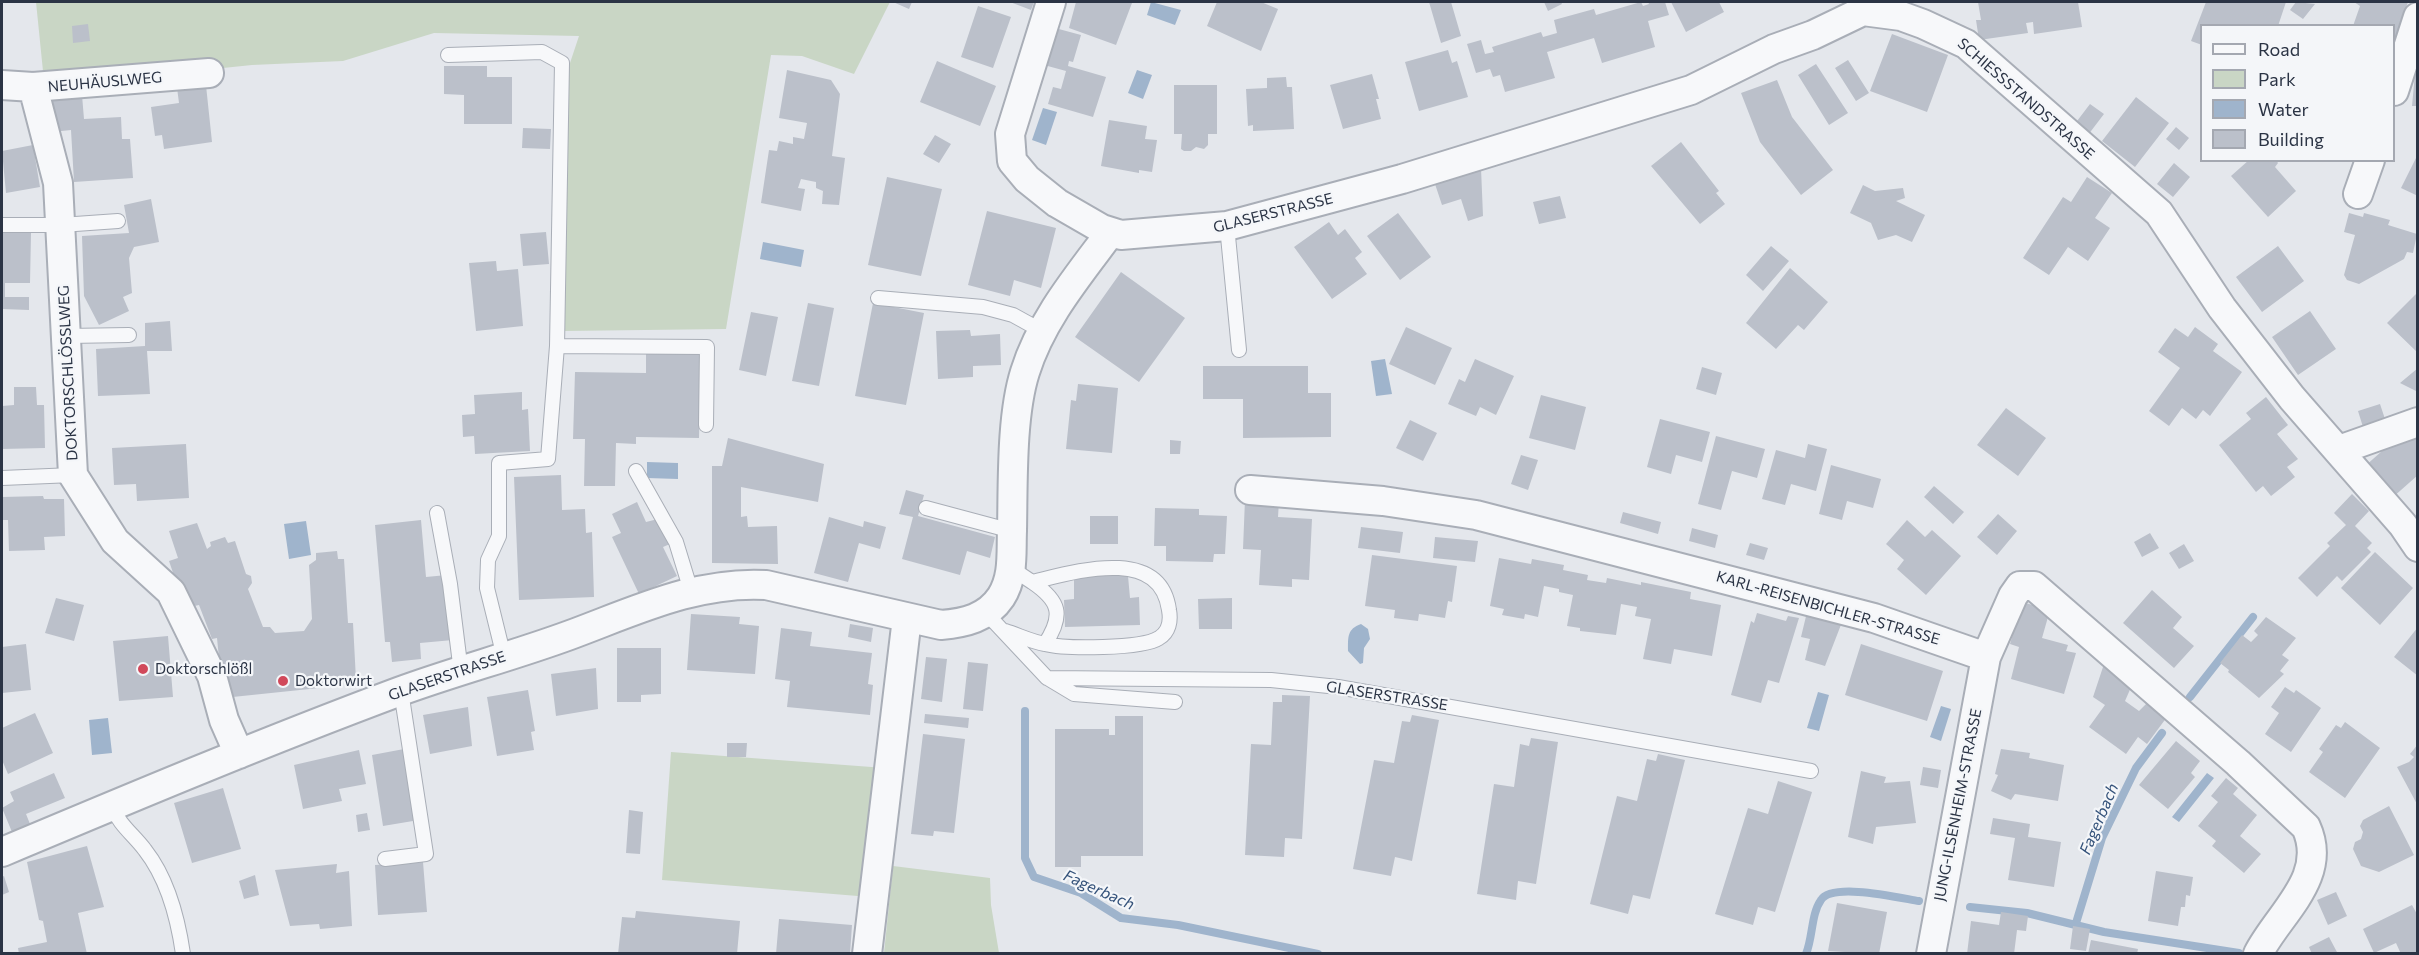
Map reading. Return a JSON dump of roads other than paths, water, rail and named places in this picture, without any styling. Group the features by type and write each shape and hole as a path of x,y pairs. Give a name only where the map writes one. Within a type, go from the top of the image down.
{"street":[{"path":"994,621 1004,592 1022,575 1011,531 1021,384 1042,331 1068,289 1110,233 1046,195 1019,171 1012,161 1011,134 1051,2"},
{"name":"SCHIESSSTANDSTRASSE","path":"1449,164 1691,90 1774,49 1813,35 1865,4 1901,16 1966,44 2152,206 2222,308 2292,398 2403,525 2418,547"},
{"path":"2395,88 2418,17"},
{"name":"NEUHÄUSLWEG","path":"2,85 33,87 209,73"},
{"name":"DOKTORSCHLÖSSLWEG","path":"33,87 58,183 73,475 115,541 171,592 212,675 224,720 239,754"},
{"path":"2358,194 2369,162"},
{"name":"GLASERSTRASSE","path":"1110,233 1134,234 1227,226 1336,199 1449,164"},
{"path":"2338,450 2418,422"},
{"name":"KARL-REISENBICHLER-STRASSE","path":"1250,490 1383,501 1476,515 1874,618 1986,657"},
{"name":"GLASERSTRASSE","path":"2,852 239,754 400,691 570,635 654,602 691,591 747,584 766,585 942,625 970,621 994,621"},
{"path":"1986,657 2013,596 2020,586 2034,586 2299,818 2311,838 2310,867 2300,894 2258,954"},
{"path":"867,954 907,618"},
{"name":"JUNG-ILSENHEIM-STRASSE","path":"1931,954 1986,657"}],"lane":[{"path":"448,55 542,52 562,63 557,346 548,459 500,463 499,536 488,560 488,588 504,657"},
{"path":"2,225 61,225 118,220"},
{"path":"1227,226 1239,350"},
{"path":"878,298 983,307 1013,315 1042,331"},
{"path":"67,336 129,335"},
{"path":"557,346 707,347 706,425"},
{"path":"636,471 676,542 691,591"},
{"path":"2,478 73,475"},
{"path":"926,508 1011,531"},
{"path":"437,513 450,584 461,672"},
{"path":"994,621 1045,644 1082,647 1146,644 1160,638 1168,629 1168,599 1150,577 1138,569 1113,568 1022,575"},
{"path":"1022,575 1051,595 1056,612 1054,631 1045,644"},
{"path":"994,621 1047,678 1074,694 1175,702"},
{"name":"GLASERSTRASSE","path":"1047,678 1271,680 1338,687 1811,771"},
{"path":"385,859 426,854 400,691"},
{"path":"111,806 118,821 145,849 163,881 180,932 183,954"}],"water":[{"path":"1151,2 1181,10 1175,25 1147,15"},
{"path":"1137,70 1152,75 1143,99 1128,93"},
{"path":"1043,108 1057,112 1046,145 1032,140"},
{"path":"763,242 804,250 801,267 760,259"},
{"path":"1385,359 1392,394 1376,396 1371,361"},
{"path":"647,462 678,463 678,479 647,478"},
{"path":"306,521 311,555 289,559 284,524"},
{"path":"1361,624 1368,629 1370,639 1364,648 1363,663 1360,664 1348,651 1348,642 1353,628"},
{"path":"1818,692 1829,695 1819,731 1807,728"},
{"path":"1941,706 1951,709 1941,741 1930,737"},
{"path":"108,718 112,753 92,755 89,720"},
{"path":"2207,773 2214,778 2179,822 2172,817"}],"waterway":[{"name":"Fagerbach","path":"2190,697 2253,617"},
{"name":"Fagerbach","path":"1025,711 1025,858 1034,877 1081,893 1121,918 1178,925 1318,954"},
{"name":"Fagerbach","path":"2076,923 2102,838 2136,768 2162,733"},
{"name":"Fagerbach","path":"1806,954 1815,912 1821,900 1828,895 1852,892 1919,901"},
{"name":"Fagerbach","path":"1970,907 2027,913 2104,932 2239,953"}],"place":[{"name":"Doktorschlößl","path":"143,669"},
{"name":"Doktorwirt","path":"283,681"}]}
